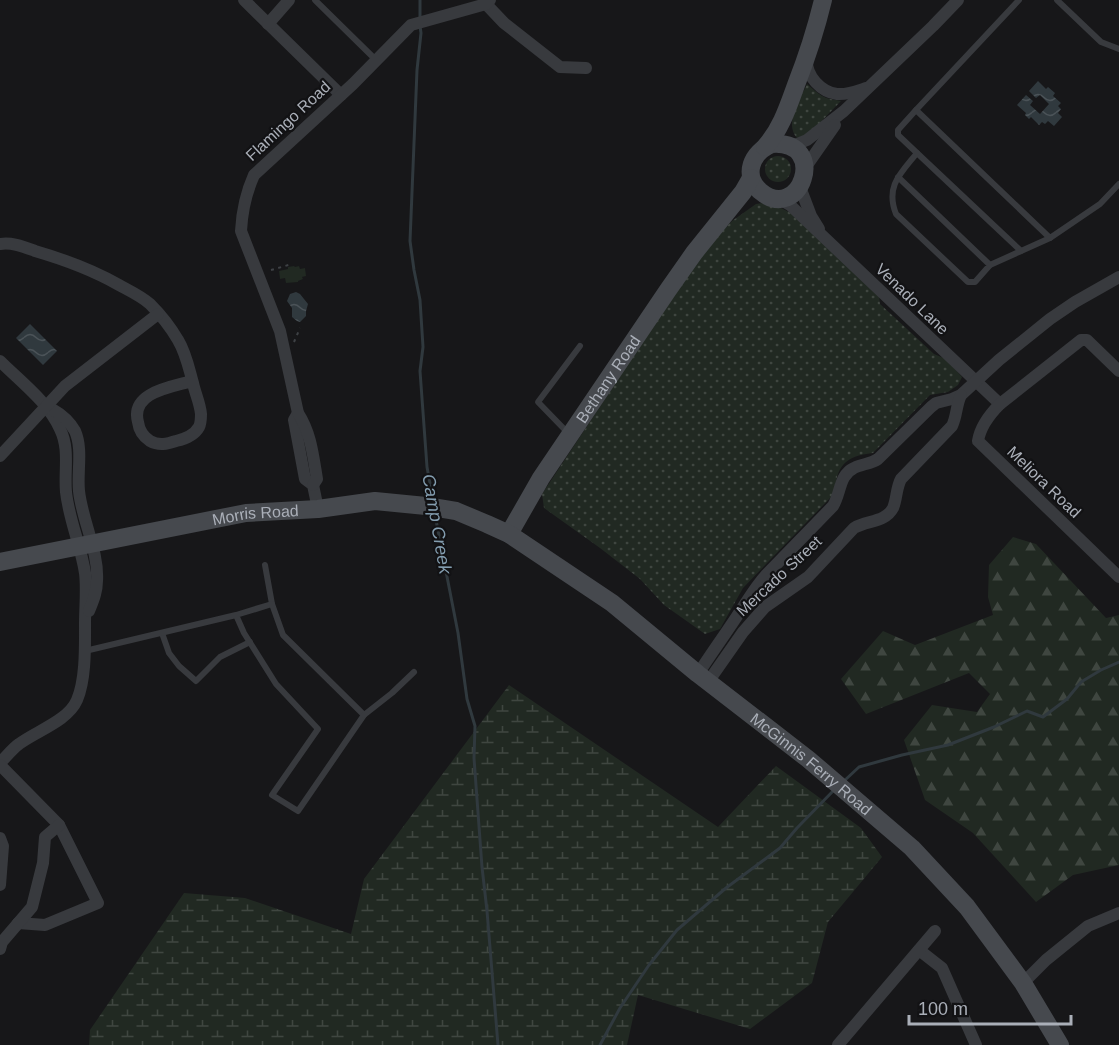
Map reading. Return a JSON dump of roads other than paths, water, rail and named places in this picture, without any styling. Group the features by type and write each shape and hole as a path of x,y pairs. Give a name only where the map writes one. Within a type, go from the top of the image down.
{"street":[{"path":"244,0 341,95"},
{"path":"268,24 289,0"},
{"path":"765,147 772,144 787,146 800,154 804,161 805,175 800,187 790,195 773,197 758,190 751,178 751,166 754,158 773,138 784,119 813,38 823,0"},
{"path":"787,146 807,140 844,111 958,0"},
{"path":"488,2 504,22 560,67 586,68"},
{"name":"Flamingo Road","path":"318,508 313,486 305,479 307,455 294,420 298,413 280,331 241,231 248,187 254,175 341,95 411,25 488,2"},
{"path":"807,56 806,68 825,90 839,94 870,86"},
{"path":"805,168 844,111"},
{"path":"784,119 783,129 787,146"},
{"name":"Bethany Road","path":"509,534 541,478 668,290 694,253 743,192 751,178"},
{"name":"Venado Lane","path":"800,187 811,216 826,240"},
{"name":"Bethany Road","path":"714,227 747,203 773,197"},
{"name":"Venado Lane","path":"773,197 790,206 975,382"},
{"path":"0,244 12,244 65,259 135,293 147,302 179,341 183,349 192,381 201,414 200,423 197,430 190,436 166,444 150,441 142,433 137,421 136,416 140,404 151,394 192,381"},
{"name":"Mercado Street","path":"703,678 722,636 758,584 832,506 841,483 849,471 874,462 936,403 961,395 1061,310 1119,277"},
{"path":"0,456 65,386 158,314"},
{"name":"Meliora Road","path":"1119,371 1087,340 1081,340 1000,404 992,413 978,441 1119,577"},
{"path":"0,361 45,406 60,428 65,444 66,490 85,546 85,651 77,700 63,717 18,744 0,764 59,825 98,903 45,925 18,923"},
{"path":"975,382 1000,404"},
{"name":"Mercado Street","path":"703,678 765,607 808,577 854,528 863,523 884,518 889,513 894,504 899,483 904,476 952,426 961,395"},
{"name":"Morris Road","path":"0,562 246,513 375,501 456,511 509,534"},
{"name":"McGinnis Ferry Road","path":"509,534 612,603 703,678 808,759 912,848 967,907 1023,983 1060,1045"},
{"path":"0,950 2,942 32,907 43,863 45,837 59,825"},
{"path":"0,838 3,846 0,885"},
{"path":"1023,983 1046,960 1088,926 1119,913"},
{"path":"838,1045 934,931"},
{"path":"919,950 942,968 976,1045"}],"lane":[{"path":"315,0 376,60"},
{"path":"1019,0 898,130 898,135 1021,251"},
{"path":"1057,0 1101,42 1119,49"},
{"path":"916,110 1050,238"},
{"path":"917,153 893,186 892,205 896,214 968,282 975,282 990,265 1050,238 1100,204 1119,184"},
{"path":"898,177 990,265"},
{"path":"570,435 538,402 580,346"},
{"path":"265,565 272,604 284,635 364,715"},
{"path":"85,651 236,615 272,604"},
{"path":"236,615 276,684 318,729 272,795 298,811 364,715 414,672"},
{"path":"162,633 169,653 179,666 196,681 220,657 250,642"}],"water":[{"path":"1038,81 1046,89 1048,87 1055,93 1053,96 1061,103 1058,106 1061,109 1058,113 1062,117 1054,126 1048,121 1039,125 1031,117 1029,119 1017,105 1026,95 1033,101 1030,105 1040,114 1049,104 1040,95 1036,98 1029,91"},
{"path":"296,292 308,304 306,316 300,322 292,317 292,308 287,301 290,294"},
{"path":"30,324 57,351 43,365 16,338"}],"waterway":[{"name":"Camp Creek","path":"420,0 420,19"},
{"name":"Camp Creek","path":"420,26 410,241 420,300 423,347 420,371 427,467 433,500"},
{"name":"Camp Creek","path":"435,515 458,633 467,699 475,726 474,758 498,1045"},
{"path":"844,781 859,767 948,745 1027,711 1043,717 1067,699 1081,682 1119,662"},
{"path":"600,1045 620,1008 649,965 677,930 726,888 780,848 835,789"}]}
